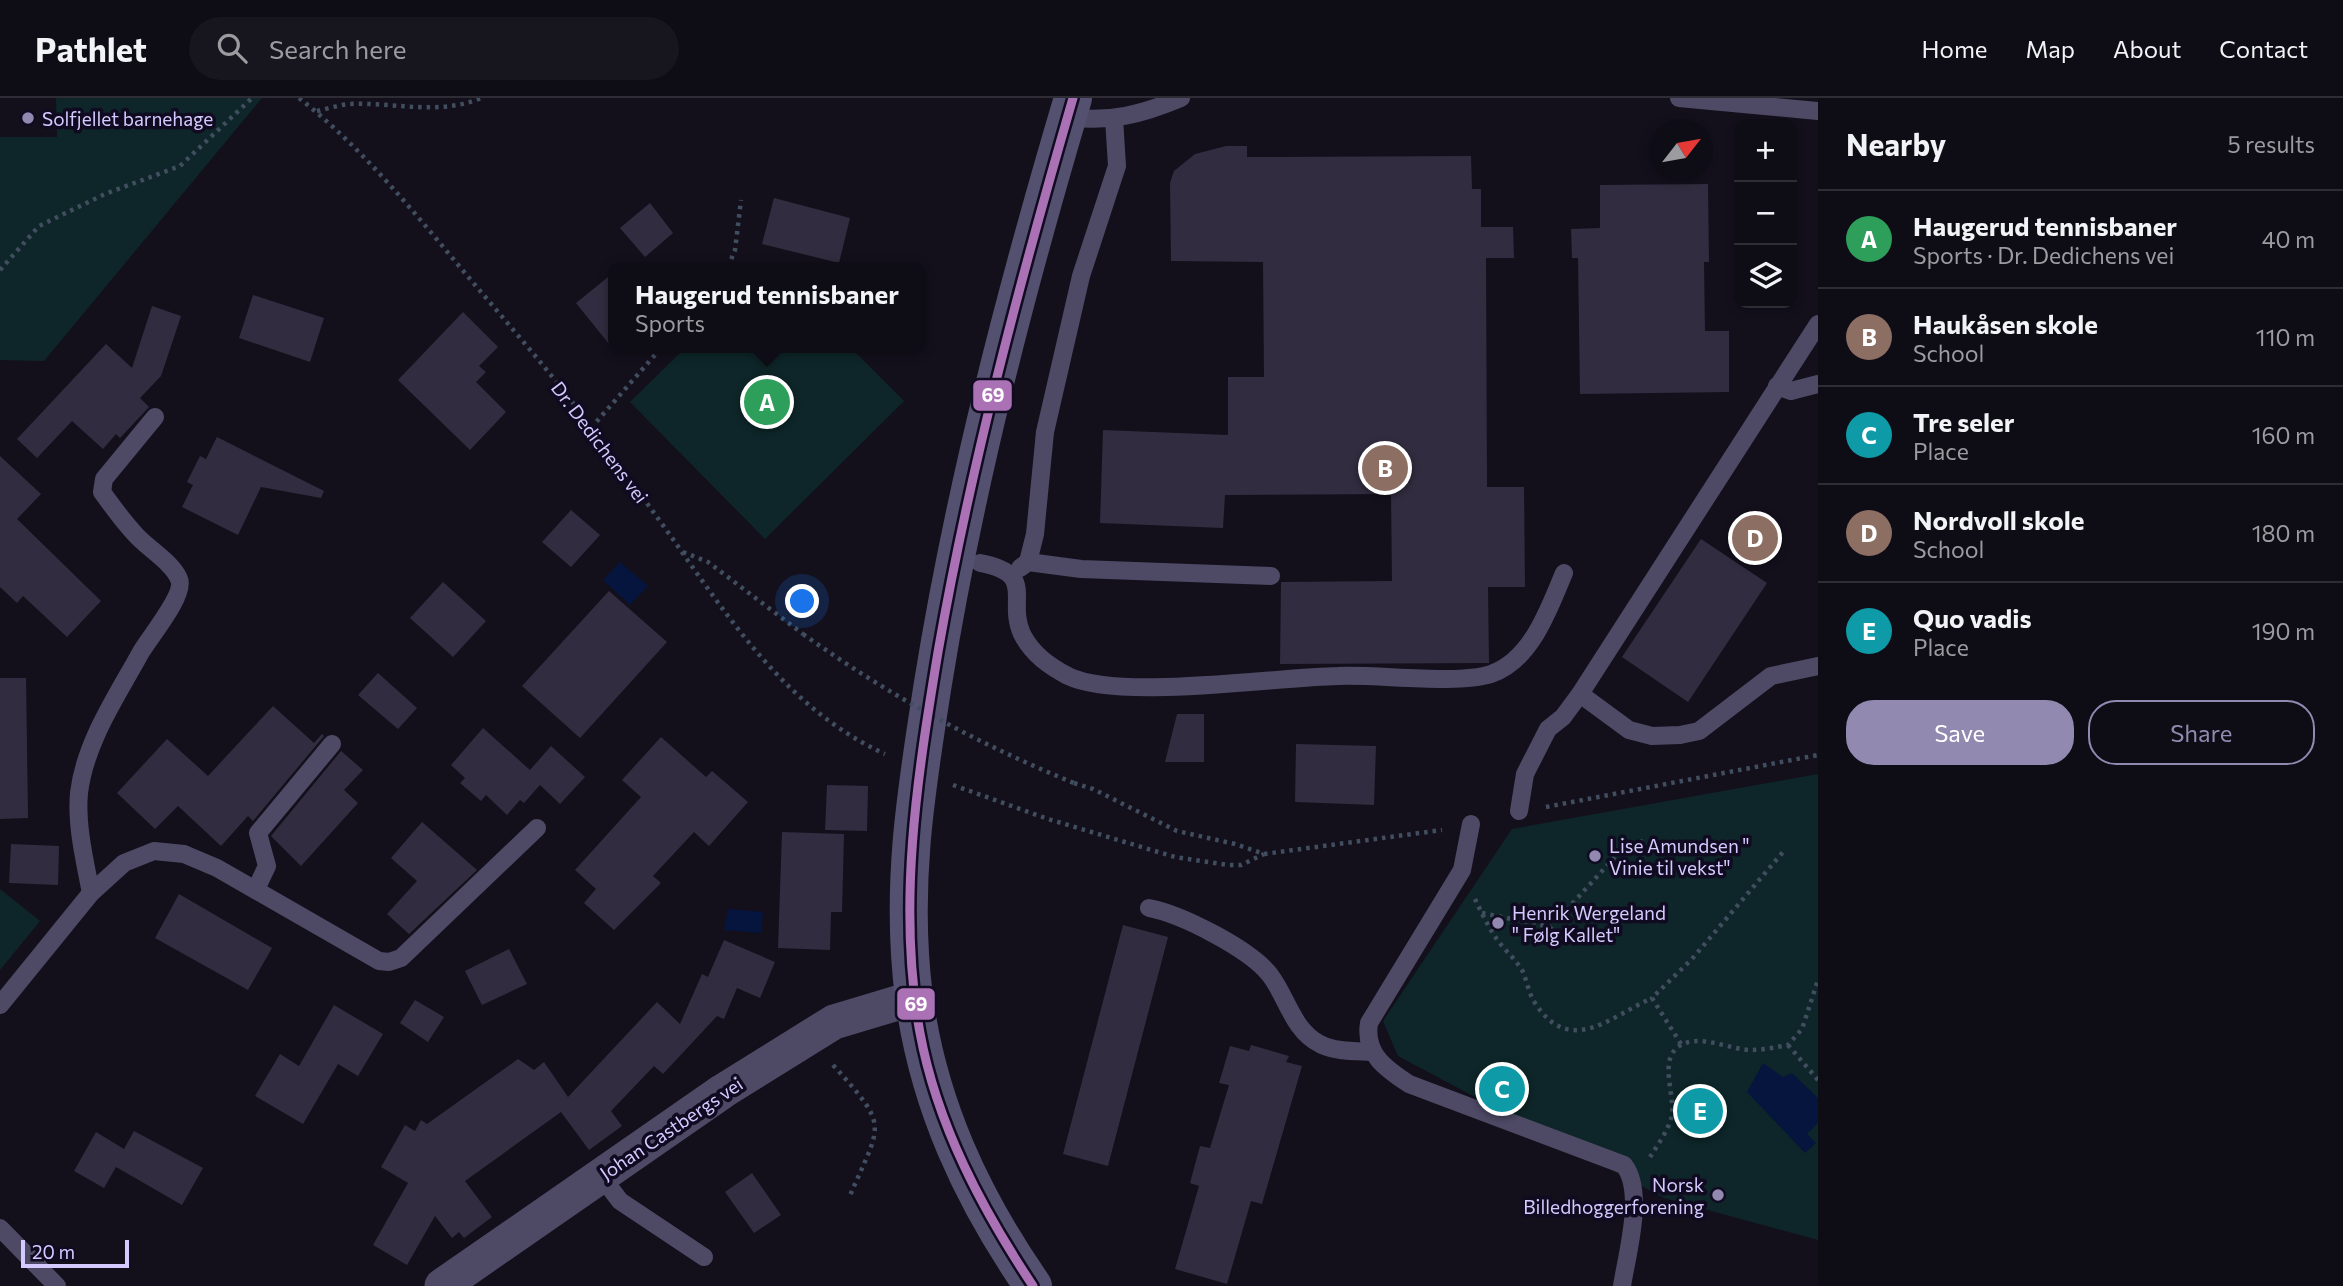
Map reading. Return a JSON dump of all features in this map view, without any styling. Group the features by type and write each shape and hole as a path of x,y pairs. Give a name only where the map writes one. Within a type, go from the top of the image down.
{"street":[{"path":"1033,1286 1002,1242 955,1152 936,1095 914,998 906,877 919,771 945,611 990,402 1070,107"},
{"name":"Johan Castbergs vei","path":"442,1286 723,1091 834,1022 914,998"}],"lane":[{"path":"1070,107 1091,120 1142,114 1181,98"},
{"path":"1679,98 1818,111"},
{"path":"1011,574 1028,562 1033,544 1045,432 1081,276 1116,166 1114,118"},
{"path":"1519,811 1525,774 1548,729 1563,717 1580,694 1818,324"},
{"path":"1777,386 1791,391 1818,384"},
{"path":"90,893 79,794 86,766 100,727 147,642 180,591 179,578 133,533 102,492 104,479 155,417"},
{"path":"1028,562 1080,569 1271,576"},
{"path":"980,563 1002,567 1011,574 1018,596 1021,632 1043,660 1073,678 1102,685 1150,687 1339,676 1434,677 1493,673 1516,658 1536,634 1564,573"},
{"path":"1580,694 1629,730 1652,736 1680,735 1699,731 1771,676 1818,666"},
{"path":"256,890 267,866 258,833 332,744"},
{"path":"1471,824 1462,870 1369,1023 1368,1034 1373,1052 1386,1069 1437,1097 1624,1165 1633,1180 1632,1226 1622,1286"},
{"path":"0,1005 90,893 124,863 154,851 184,854 256,890 379,961 389,962 401,958 431,932 537,828"},
{"path":"1149,908 1184,920 1252,957 1270,976 1306,1033 1320,1044 1373,1052"},
{"path":"601,1176 620,1201 704,1257"},
{"path":"0,1228 57,1286"}],"path":[{"path":"0,270 39,226 105,194 180,166 253,98"},
{"name":"Dr. Dedichens vei","path":"299,98 332,125 423,223 591,428 749,646 788,688 834,723 894,758"},
{"path":"316,111 347,104 436,108 465,105 481,98"},
{"path":"729,262 735,250 741,201"},
{"path":"591,428 657,353"},
{"path":"682,552 708,562 803,634 939,722 1006,755 1093,789 1177,831 1235,844 1264,854"},
{"path":"1519,811 1818,755"},
{"path":"943,781 1048,819 1175,857 1228,865 1241,864 1264,854 1320,849 1471,824"},
{"path":"1481,913 1551,927 1623,848 1643,841"},
{"path":"1462,870 1481,913 1522,971 1534,1002 1548,1018 1564,1030 1582,1032 1600,1026 1652,998 1692,959 1783,852"},
{"path":"1633,1180 1671,1119 1673,1097 1668,1065 1674,1050 1681,1044 1706,1041 1750,1050 1788,1045 1802,1029 1818,980"},
{"path":"1652,998 1681,1044"},
{"path":"1788,1045 1818,1080"},
{"path":"831,1063 871,1107 876,1128 849,1198"}],"green space":[{"path":"56,98 262,98 44,361 0,360 0,137 57,137"},
{"path":"680,353 856,353 904,401 765,539 630,402"},
{"path":"1818,774 1818,1240 1664,1198 1398,1056 1383,1021 1512,829"},
{"path":"0,889 40,921 0,970"}],"water":[{"path":"620,562 648,586 630,605 603,580"},
{"path":"728,909 763,912 761,933 724,930"},
{"path":"1763,1063 1783,1077 1792,1073 1818,1098 1818,1123 1807,1134 1816,1143 1805,1153 1747,1092"}],"building":[{"path":"1226,146 1247,146 1247,157 1471,156 1472,189 1481,189 1481,227 1513,227 1514,258 1486,258 1487,487 1524,487 1525,587 1488,587 1489,663 1280,664 1281,582 1392,581 1391,494 1225,495 1223,528 1100,523 1103,430 1228,435 1228,377 1264,377 1263,262 1171,261 1170,183 1174,171 1195,154"},
{"path":"1708,184 1709,262 1704,262 1705,331 1729,331 1729,392 1580,394 1578,258 1572,258 1571,229 1600,228 1600,185"},
{"path":"774,198 850,218 839,262 762,244"},
{"path":"650,203 673,233 645,257 620,228"},
{"path":"608,277 608,343 576,303"},
{"path":"253,295 324,318 310,362 239,338"},
{"path":"152,306 181,316 161,376 140,398 149,407 120,438 116,434 103,449 72,421 37,458 17,439 106,344 132,368"},
{"path":"463,312 498,347 479,366 486,372 476,382 506,412 470,450 398,380"},
{"path":"217,437 324,491 321,498 261,487 238,535 182,507 193,485 187,482 200,456 206,459"},
{"path":"0,456 41,494 17,519 101,601 67,637 23,596 17,603 0,587"},
{"path":"571,510 600,535 571,567 542,542"},
{"path":"1701,539 1767,583 1688,702 1622,657"},
{"path":"443,582 486,621 453,657 410,618"},
{"path":"609,591 667,642 580,738 522,686"},
{"path":"378,673 417,708 398,729 358,695"},
{"path":"0,678 26,678 28,818 0,819"},
{"path":"273,706 314,743 322,734 324,736 253,821 248,816 221,846 178,806 155,829 117,793 167,739 208,776"},
{"path":"1177,714 1204,714 1204,762 1165,762"},
{"path":"483,728 530,770 551,746 585,777 560,804 540,785 524,803 520,800 507,815 486,795 481,801 460,783 465,778 451,765"},
{"path":"661,737 706,777 712,771 748,802 709,846 694,832 653,876 661,883 614,930 584,903 596,889 575,870 641,797 622,780"},
{"path":"1296,744 1376,746 1374,805 1295,802"},
{"path":"341,751 363,770 344,790 358,803 301,866 271,836"},
{"path":"827,785 868,786 867,831 825,830"},
{"path":"422,822 477,870 409,934 387,914 417,881 391,858"},
{"path":"782,832 844,834 842,912 831,912 830,950 778,948"},
{"path":"11,844 59,846 58,885 9,883"},
{"path":"179,894 272,948 248,990 155,938"},
{"path":"1123,925 1168,937 1108,1166 1063,1154"},
{"path":"724,940 775,962 760,998 737,988 724,1019 717,1016 663,1074 654,1066 611,1111 622,1126 589,1150 561,1112 465,1181 492,1217 464,1238 459,1232 452,1238 435,1216 407,1265 373,1245 408,1183 381,1167 405,1125 415,1131 421,1120 427,1124 518,1059 534,1070 544,1062 568,1097 657,1002 680,1024 702,974 708,977"},
{"path":"509,949 527,984 482,1005 465,971"},
{"path":"415,1000 444,1017 428,1042 400,1023"},
{"path":"334,1005 383,1034 358,1076 338,1064 303,1124 255,1096 280,1054 299,1066"},
{"path":"1251,1045 1289,1056 1286,1062 1302,1066 1262,1204 1251,1201 1227,1284 1175,1269 1199,1186 1190,1183 1200,1146 1210,1148 1229,1085 1219,1083 1230,1046 1249,1051"},
{"path":"134,1131 203,1168 182,1205 116,1167 104,1188 74,1171 96,1132 124,1149"},
{"path":"752,1173 781,1215 754,1233 725,1192"}],"transit line":[{"name":"69","path":"1033,1286 979,1196 938,1101 920,1033 913,985 910,890 912,842 923,747 951,582 998,373 1073,98"}],"place":[{"name":"Solfjellet barnehage","path":"28,118"},
{"name":"Haugerud tennisbaner","path":"767,402"},
{"name":"Haukåsen skole","path":"1385,468"},
{"name":"Nordvoll skole","path":"1755,538"},
{"name":"Lise Amundsen \" Vinie til vekst\"","path":"1595,856"},
{"name":"Henrik Wergeland \" Følg Kallet\"","path":"1498,923"},
{"name":"Tre seler","path":"1502,1089"},
{"name":"Quo vadis","path":"1700,1111"},
{"name":"Norsk Billedhoggerforening","path":"1718,1195"}]}
